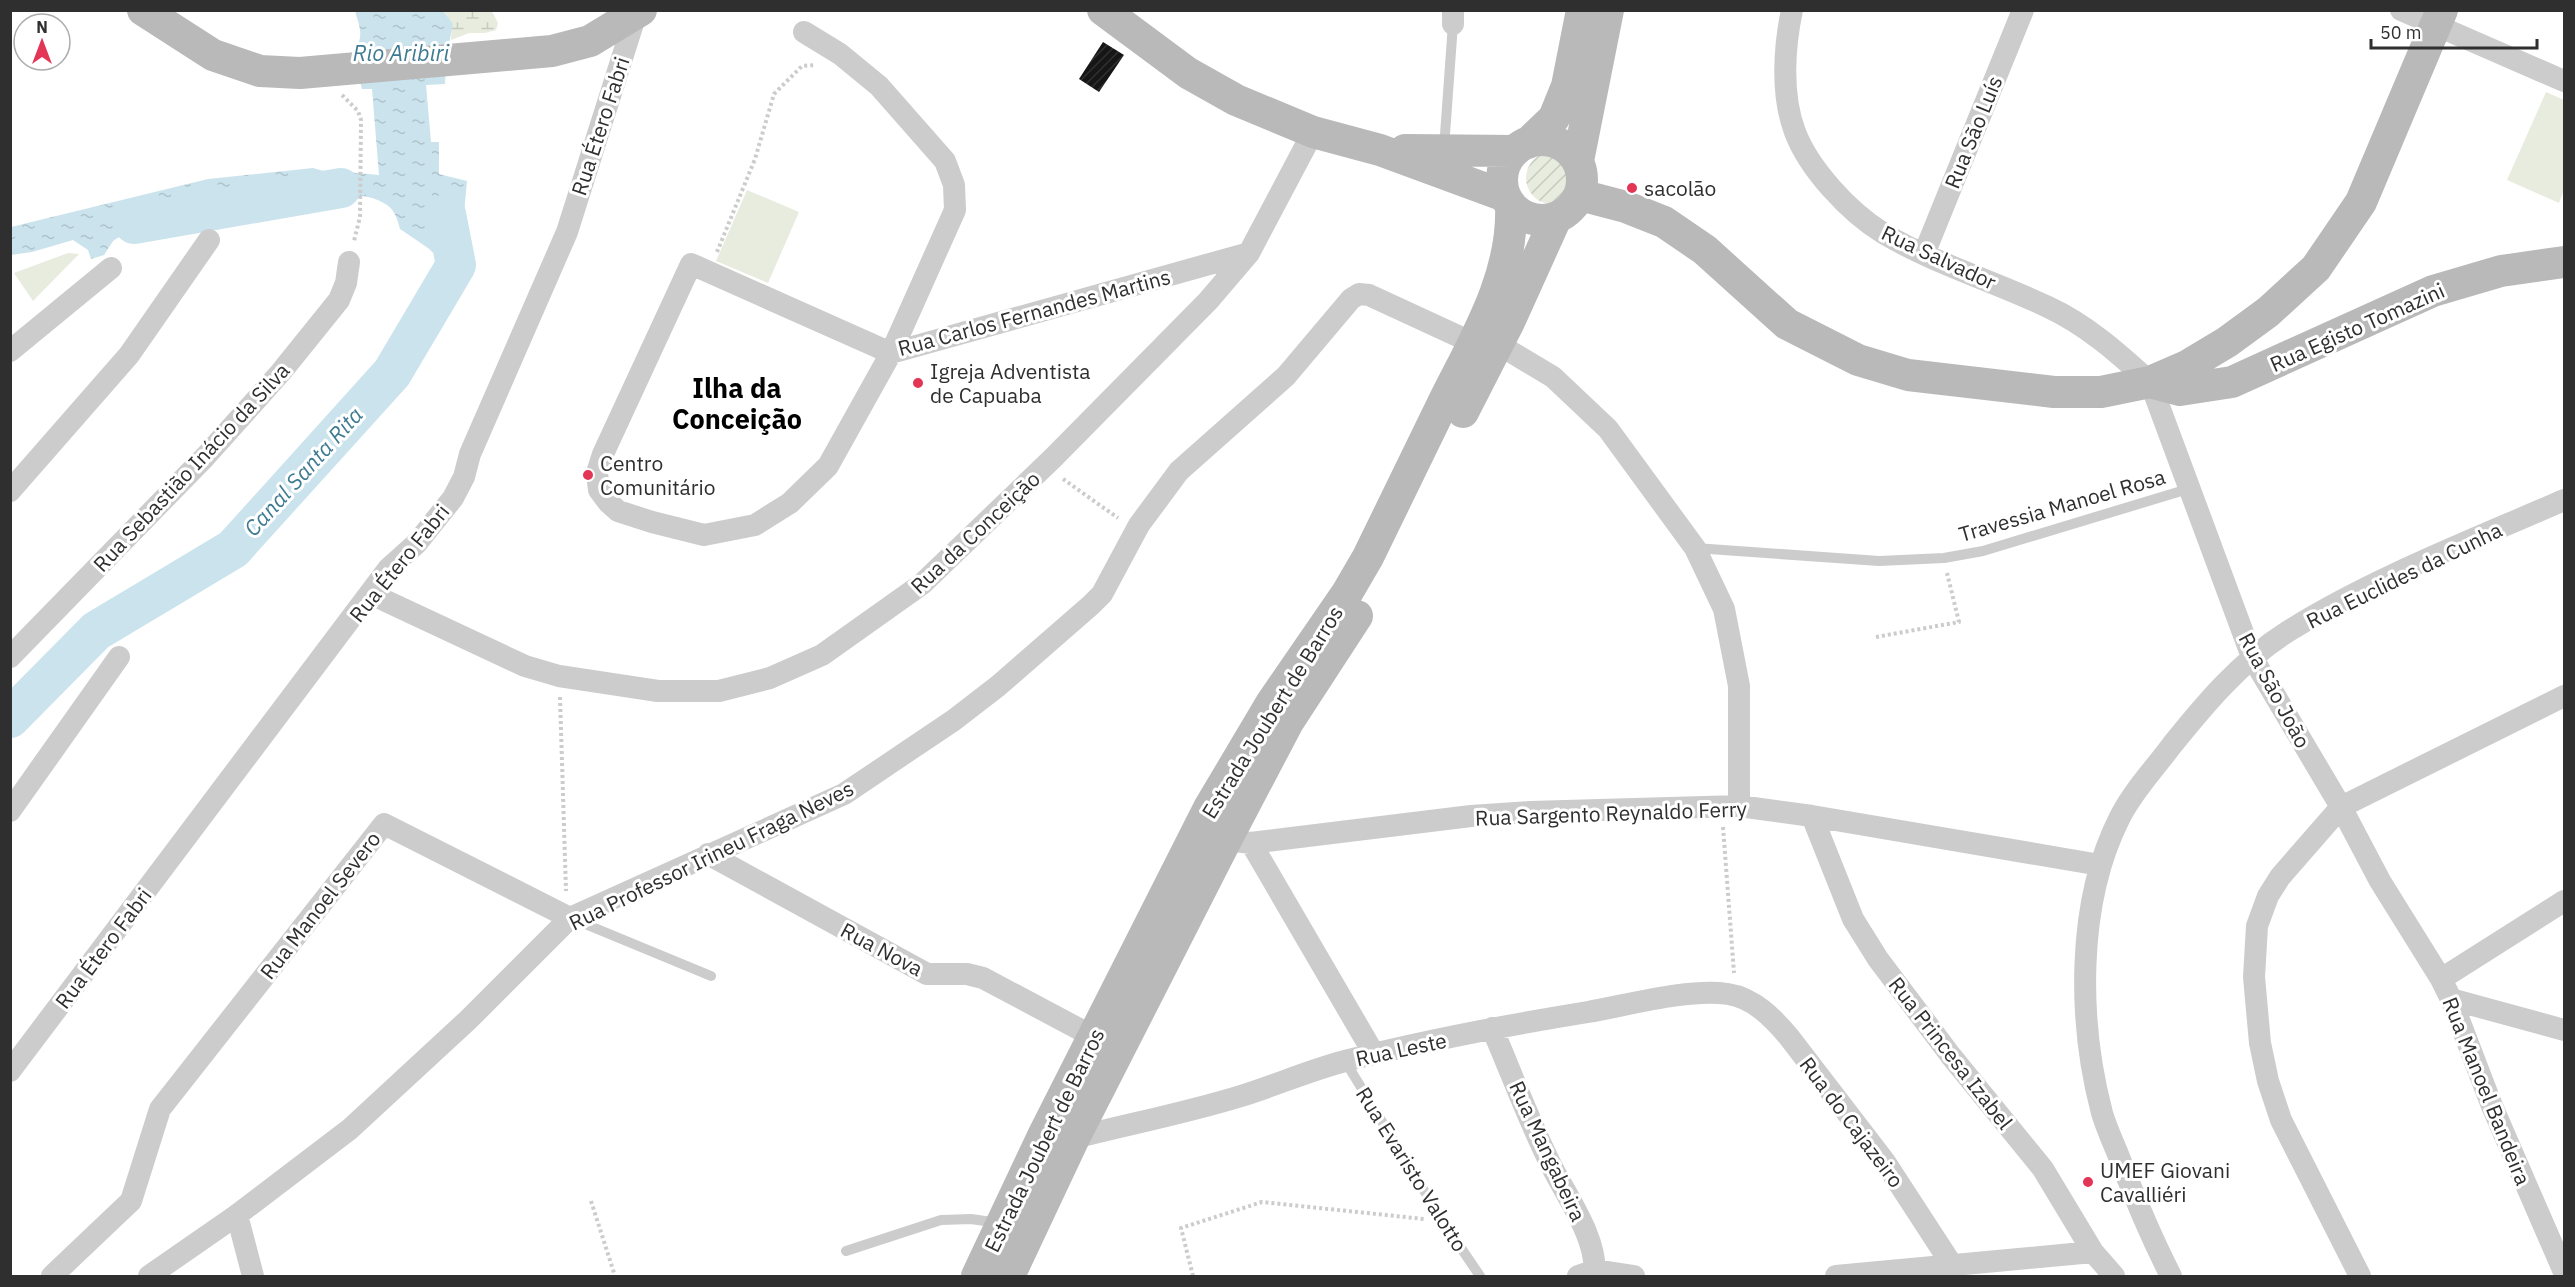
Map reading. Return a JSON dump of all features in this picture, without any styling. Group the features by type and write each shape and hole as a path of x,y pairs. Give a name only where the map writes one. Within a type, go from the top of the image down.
{"main road":[{"path":"143,10 213,55 260,71 338,71 552,51 590,41 639,12"},
{"path":"1102,10 1188,73 1236,100 1313,132 1380,150 1508,200 1524,215 1539,220 1556,218 1570,209 1580,195 1582,183 1578,161 1608,10"},
{"path":"1508,200 1502,180 1505,164 1554,118 1571,68 1582,10"},
{"path":"1580,195 1626,207 1664,222 1705,250 1787,324 1858,360 1908,375 2054,392 2101,392 2150,382 2187,366 2227,342 2268,312 2316,268 2361,202 2439,18"},
{"path":"1380,150 1443,152 1521,147 1543,140 1557,143 1570,151 1578,161"},
{"name":"Estrada Joubert de Barros","path":"1010,1276 1074,1138 1238,841 1288,722 1368,598 1485,344 1490,309 1508,251 1512,228 1508,200"},
{"name":"Estrada Joubert de Barros","path":"978,1276 1043,1136 1209,808 1272,702 1347,593 1556,218"},
{"name":"Rua Egisto Tomazini","path":"2150,382 2180,390 2232,382 2433,291 2501,271 2565,262"}],"street":[{"name":"Rua Salvador","path":"1792,10 1785,63 1787,97 1795,132 1822,178 1854,212 1883,233 1924,254 2050,308 2086,329 2150,382"},
{"name":"Rua São Luís","path":"1924,254 2023,10"},
{"path":"2401,10 2439,18 2565,81"},
{"name":"Rua Étero Fabri","path":"10,1071 388,569 417,543 453,498 464,477 470,454 567,232 639,12"},
{"path":"700,268 603,454 597,473 599,490 618,511 704,535 755,525 790,503 828,466 891,353 955,210 954,185 945,161 879,86 848,61 804,32"},
{"name":"Rua da Conceição","path":"371,594 525,666 559,676 658,692 720,691 770,678 822,655 922,584 1045,466 1208,301 1249,253 1313,132"},
{"path":"10,491 129,355 210,240"},
{"name":"Rua Carlos Fernandes Martins","path":"700,268 891,353 1249,253"},
{"name":"Rua Sebastião Inácio da Silva","path":"10,657 205,457 281,372 339,300 346,283 349,262"},
{"path":"10,351 111,268"},
{"name":"Rua Professor Irineu Fraga Neves","path":"149,1276 237,1215 350,1129 468,1020 568,916 844,794 954,720 998,686 1102,594 1136,531 1179,471 1286,376 1351,299 1359,294 1369,295 1485,344"},
{"path":"1485,344 1553,377 1608,429 1695,548 1724,609 1739,686 1730,806"},
{"name":"Rua São João","path":"2150,382 2252,657 2341,807 2379,881 2440,979"},
{"name":"Rua Euclides da Cunha","path":"2171,1276 2160,1255 2103,1115 2092,1066 2086,1018 2085,962 2091,913 2100,865 2121,816 2194,718 2252,657 2287,632 2384,580 2565,500"},
{"path":"10,811 119,657"},
{"path":"2360,1276 2281,1120 2268,1081 2260,1043 2254,977 2257,926 2268,896 2300,853 2341,807 2565,696"},
{"name":"Rua Sargento Reynaldo Ferry","path":"1238,841 1472,816 1730,806 1812,816 2100,865"},
{"name":"Rua Princesa Izabel","path":"1812,816 1853,919 1878,959 1951,1056 2043,1169 2093,1252 2114,1276"},
{"name":"Rua Manoel Severo","path":"52,1276 131,1201 160,1109 384,824 568,916"},
{"name":"Rua Evaristo Valotto","path":"1238,841 1374,1054"},
{"name":"Rua Nova","path":"708,854 927,974 967,975 983,978 1094,1037"},
{"name":"Rua Manoel Bandeira","path":"2565,901 2440,979 2451,999 2492,1106 2565,1272"},
{"name":"Rua Leste","path":"1074,1138 1239,1096 1345,1061 1492,1028 1697,994 1728,994 1736,997"},
{"name":"Rua do Cajazeiro","path":"1736,997 1755,1004 1775,1020 1790,1037 1886,1162 1952,1264"},
{"path":"2451,999 2565,1030"},
{"name":"Rua Mangabeira","path":"1492,1028 1552,1167 1578,1212 1589,1274"},
{"path":"237,1215 253,1276"},
{"path":"1836,1276 2093,1252"},
{"path":"2016,1276 2032,1259"},
{"path":"1589,1274 1634,1276"}],"lane":[{"path":"1443,152 1453,17"},
{"name":"Travessia Manoel Rosa","path":"1695,548 1879,561 1944,558 1983,551 2188,489"},
{"name":"Rua Manoel Severo","path":"568,916 711,976"},
{"name":"Rua Evaristo Valotto","path":"1345,1061 1442,1220 1480,1276"},
{"path":"846,1251 941,1220 971,1219 1002,1223"}],"path":[{"path":"700,268 755,159 774,94 802,66 848,61"},
{"path":"338,71 340,93 358,111 361,120 360,217"},
{"path":"1045,466 1136,531"},
{"path":"1876,637 1959,622 1944,558"},
{"path":"559,676 568,916"},
{"path":"1730,806 1736,997"},
{"path":"591,1201 615,1276"},
{"path":"1193,1276 1181,1228 1262,1202 1442,1220"}],"green space":[{"path":"443,11 492,11 498,23 496,30 469,33 451,40 452,24"},
{"path":"2546,92 2564,100 2564,190 2559,203 2507,180"},
{"path":"1552,152 1562,154 1570,160 1576,168 1578,178 1576,188 1570,196 1562,202 1552,204 1542,202 1534,196 1528,188 1526,178 1528,168 1534,160 1542,154"},
{"path":"747,190 799,212 768,283 716,261"},
{"path":"68,253 79,254 33,301 14,273"}],"water":[{"name":"Rio Aribiri","path":"355,11 443,11 453,24 446,59 445,84 426,85 431,142 439,142 439,174 467,181 459,269 442,261 428,248 400,229 390,207 369,197 349,195 238,198 228,217 212,211 199,211 130,230 113,241 104,255 91,259 88,250 73,240 32,252 11,255 11,227 208,179 313,168 334,174 346,172 379,175 372,89 362,89 352,53 360,38 360,28"}],"building":[{"path":"1103,42 1124,55 1099,92 1079,79"}],"waterway":[{"name":"Rio Aribiri","path":"134,224 341,188"},
{"name":"Canal Santa Rita","path":"10,718 96,631 233,549 392,373 456,265 446,214"}],"place":[{"name":"sacolão","path":"1632,188"},
{"name":"Igreja Adventista de Capuaba","path":"918,383"},
{"name":"Centro Comunitário","path":"588,475"},
{"name":"UMEF Giovani Cavalliéri","path":"2088,1182"}],"district":[{"name":"Ilha da Conceição","path":"737,402"}]}
